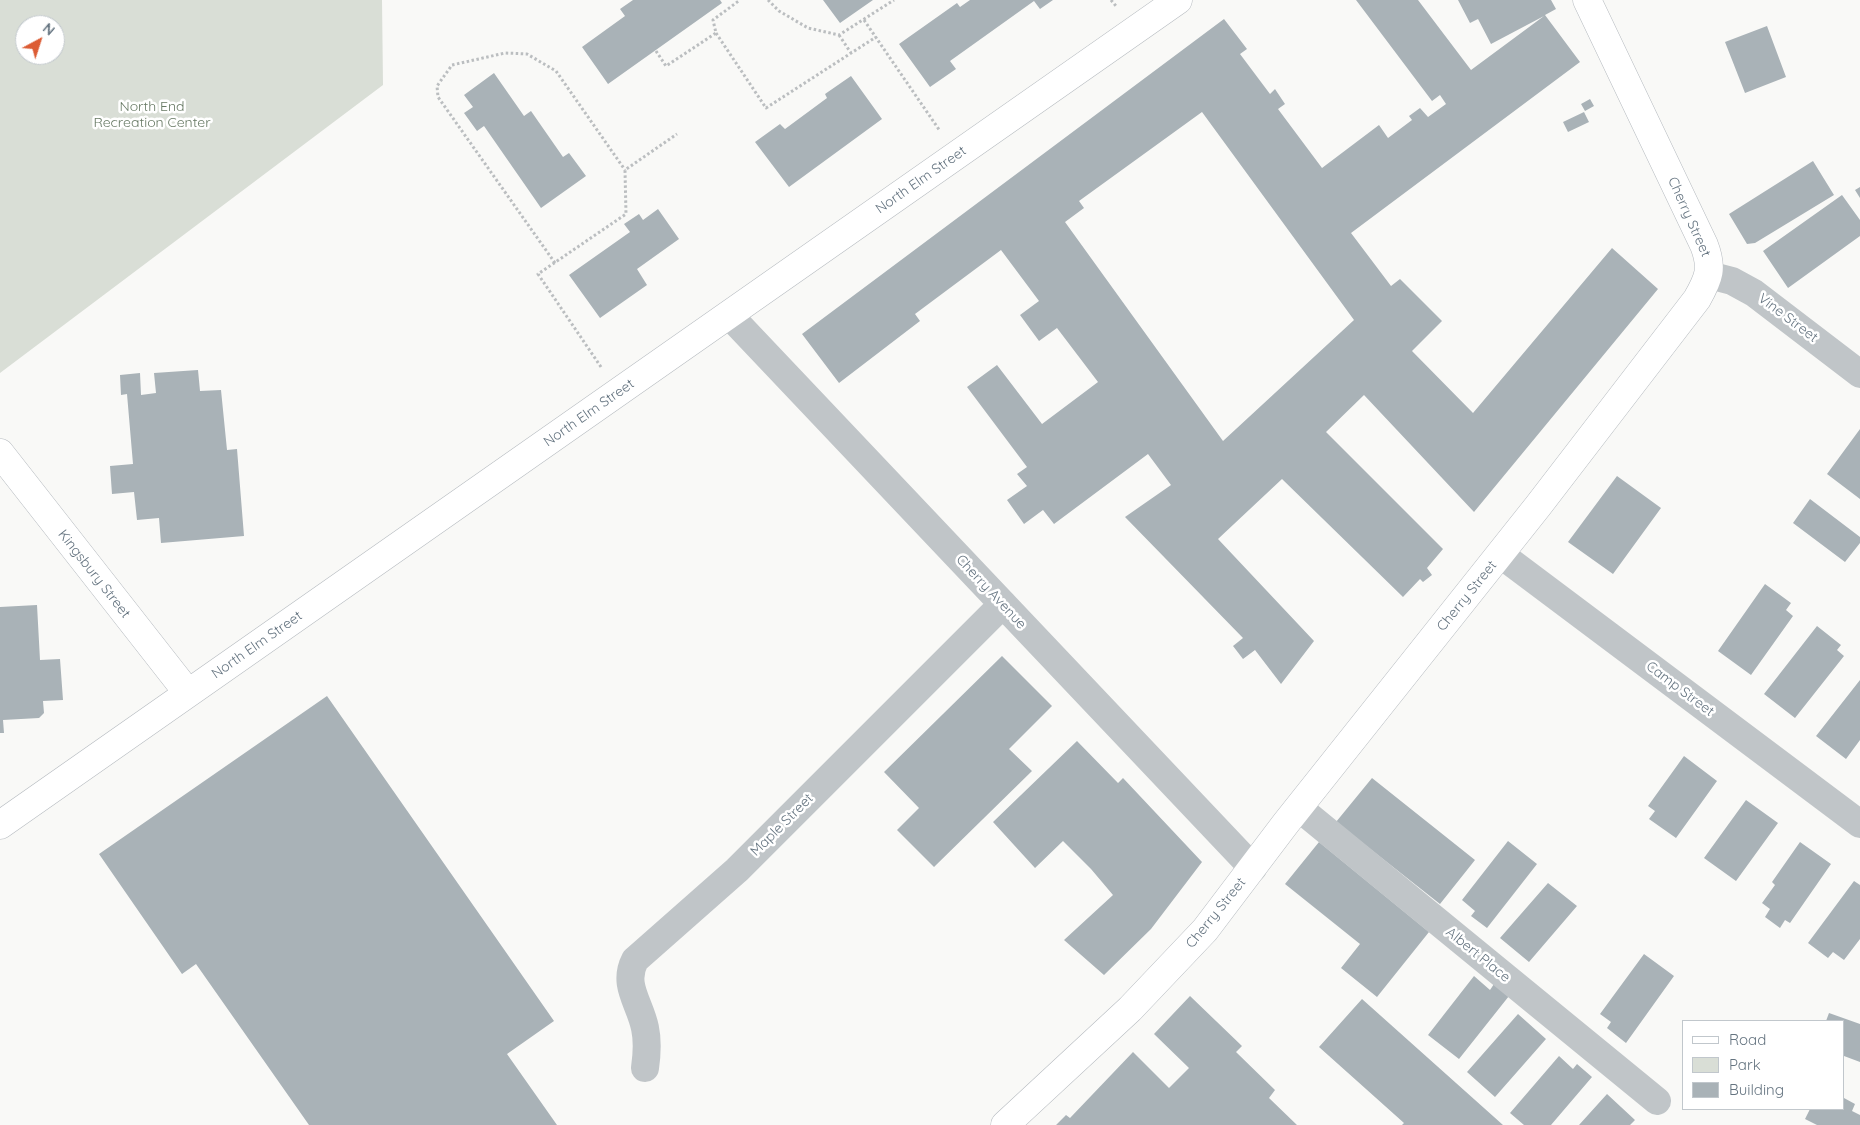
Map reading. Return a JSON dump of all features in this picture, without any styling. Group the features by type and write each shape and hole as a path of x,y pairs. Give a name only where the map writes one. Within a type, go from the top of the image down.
{"main road":[{"name":"North Elm Street","path":"0,825 1178,0"},
{"name":"Cherry Street","path":"1005,1125 1092,1046 1205,930 1697,299 1709,274 1710,264 1704,245 1587,0"},
{"name":"Kingsbury Street","path":"0,453 188,693"}],"street":[{"name":"Vine Street","path":"1709,274 1732,281 1754,293 1860,374"},
{"name":"Cherry Avenue","path":"729,315 1253,868"},
{"name":"Camp Street","path":"1500,554 1860,824"},
{"name":"Maple Street","path":"645,1068 648,1050 645,1029 630,980 630,969 635,960 737,870 1003,604"},
{"name":"Albert Place","path":"1299,808 1657,1102"}],"path":[{"path":"740,0 713,20 716,34 766,108 876,37"},
{"path":"768,0 780,11 808,28 839,36 851,53"},
{"path":"839,36 894,0"},
{"path":"864,20 956,155"},
{"path":"656,51 666,66 716,34"},
{"path":"555,263 438,97 437,86 452,65 505,53 527,54 556,71 625,170 626,214 555,263 538,274 618,393"},
{"path":"625,170 677,134"}],"green space":[{"name":"North End Recreation Center","path":"0,0 382,0 383,85 0,373"}],"building":[{"path":"633,0 720,0 722,3 608,84 582,47 625,16 620,9"},
{"path":"823,0 873,0 840,23"},
{"path":"970,0 1053,0 1040,9 1034,1 950,61 956,69 930,87 899,44 957,3 960,7"},
{"path":"1356,0 1418,0 1471,70 1544,16 1491,44 1478,19 1470,23 1458,0 1551,0 1556,9 1545,15 1580,62 1351,233 1391,286 1400,279 1442,321 1412,351 1473,413 1612,248 1658,289 1474,512 1364,395 1326,432 1443,549 1427,568 1432,575 1423,582 1420,579 1403,597 1282,479 1218,539 1314,641 1281,684 1255,650 1243,659 1233,646 1243,638 1125,517 1171,485 1148,454 1054,524 1043,510 1024,524 1007,500 1027,486 1017,474 1027,467 967,387 997,365 1042,424 1098,382 1057,328 1039,341 1020,315 1039,301 1001,250 915,314 920,321 839,383 802,334 1224,19 1247,49 1240,54 1270,94 1275,89 1285,104 1278,109 1322,168 1379,125 1388,138 1412,120 1409,116 1420,108 1428,117 1446,104 1440,95 1432,101","holes":["1202,112 1354,320 1223,441 1065,222 1084,208 1079,201"]},
{"path":"1767,26 1786,77 1745,93 1725,42"},
{"path":"494,73 524,116 531,111 563,157 569,153 586,176 541,208 484,126 477,131 464,113 473,107 464,95"},
{"path":"851,76 882,119 789,187 755,142 780,124 785,129 827,98 825,94"},
{"path":"1590,99 1594,106 1585,111 1581,104"},
{"path":"1584,112 1589,122 1568,132 1563,122"},
{"path":"1813,161 1834,195 1755,243 1747,244 1729,214"},
{"path":"1860,187 1860,198 1855,190"},
{"path":"1842,195 1860,220 1860,236 1788,288 1763,251"},
{"path":"658,209 679,239 637,269 647,285 600,318 569,275 630,232 624,224 639,214 643,220"},
{"path":"198,370 200,391 221,390 227,450 237,449 244,536 161,543 159,518 137,520 134,492 112,494 110,466 133,464 127,394 121,395 120,375 140,373 141,395 156,393 154,373"},
{"path":"1860,429 1860,499 1827,474"},
{"path":"1617,476 1661,508 1613,574 1568,542"},
{"path":"1810,499 1860,537 1860,543 1845,562 1793,523"},
{"path":"1765,584 1791,603 1786,610 1793,616 1751,675 1718,651"},
{"path":"37,605 40,660 60,659 63,700 43,701 44,713 39,718 3,720 4,733 0,733 0,607"},
{"path":"1817,626 1841,645 1837,650 1844,656 1795,718 1764,694"},
{"path":"1002,656 1052,706 1009,749 1032,771 934,867 897,830 919,808 884,772"},
{"path":"1860,680 1860,740 1846,759 1816,736"},
{"path":"327,696 554,1021 507,1054 557,1125 309,1125 196,964 182,974 99,854"},
{"path":"1077,741 1118,783 1123,778 1202,862 1151,929 1104,975 1064,940 1113,895 1091,869 1063,841 1035,868 993,822"},
{"path":"1684,756 1717,781 1676,838 1649,819 1655,811 1648,806"},
{"path":"1372,778 1475,860 1440,904 1336,822"},
{"path":"1746,800 1778,823 1736,881 1704,858"},
{"path":"1508,841 1537,864 1487,928 1471,916 1475,911 1462,900"},
{"path":"1319,842 1429,932 1377,997 1341,968 1360,944 1285,884"},
{"path":"1800,842 1831,864 1790,923 1785,920 1780,928 1765,917 1770,909 1762,903 1775,885 1772,882"},
{"path":"1854,881 1860,885 1860,939 1844,960 1833,952 1828,958 1808,943"},
{"path":"1548,883 1577,906 1529,962 1500,938"},
{"path":"1644,954 1674,976 1626,1043 1607,1028 1611,1022 1600,1014"},
{"path":"1474,976 1490,990 1494,984 1509,996 1459,1059 1428,1035"},
{"path":"1190,996 1242,1046 1236,1052 1275,1090 1269,1098 1297,1125 1056,1125 1066,1115 1070,1118 1133,1052 1169,1088 1189,1068 1154,1034"},
{"path":"1362,999 1503,1125 1402,1125 1404,1123 1319,1047"},
{"path":"1829,1013 1860,1024 1860,1062 1845,1056 1845,1020 1826,1020"},
{"path":"1518,1014 1546,1039 1495,1097 1467,1072"},
{"path":"1559,1056 1573,1069 1577,1064 1592,1077 1551,1125 1524,1125 1510,1113"},
{"path":"1607,1094 1635,1120 1630,1125 1579,1125"},
{"path":"1845,1099 1855,1104 1852,1111 1860,1115 1860,1125 1817,1125 1805,1119 1810,1110 1845,1110"}]}
